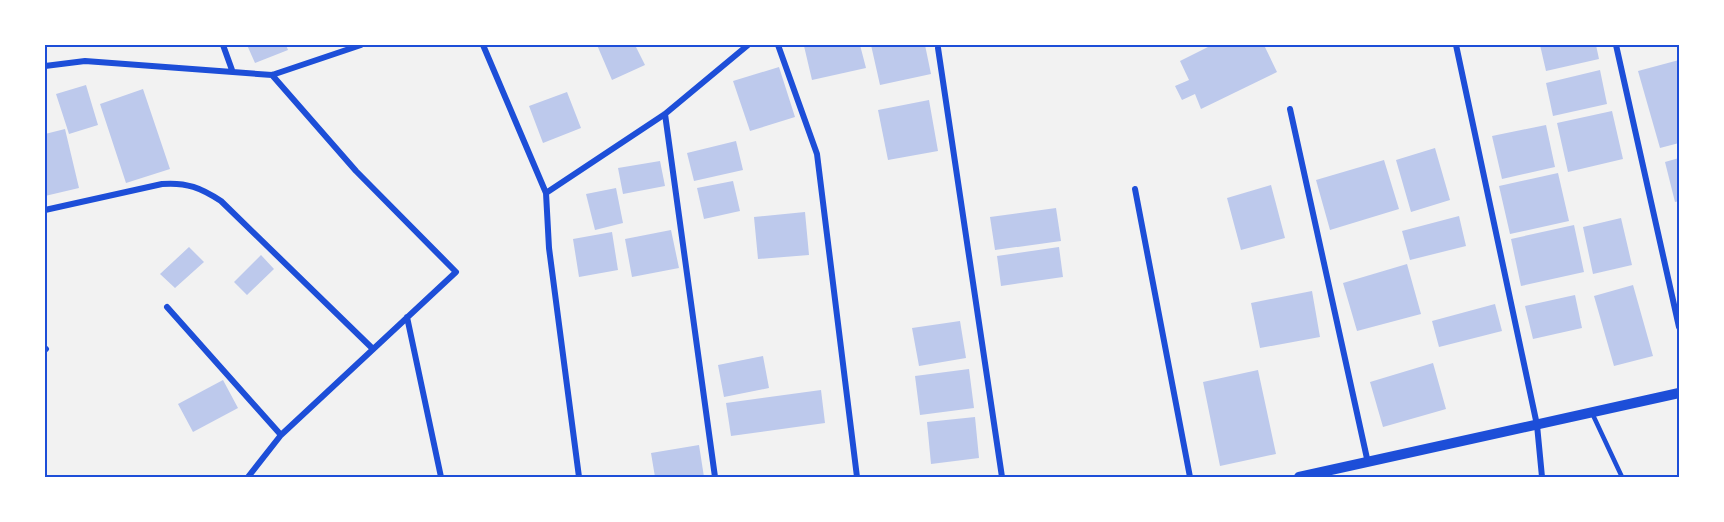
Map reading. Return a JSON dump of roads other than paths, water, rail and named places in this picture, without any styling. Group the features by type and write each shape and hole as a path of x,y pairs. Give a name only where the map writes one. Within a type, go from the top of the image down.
{"street":[{"path":"223,45 232,70"},
{"path":"45,66 85,61 232,70 272,75 361,45"},
{"path":"483,45 546,193 549,248 579,477"},
{"path":"546,193 665,114 748,45"},
{"path":"778,45 817,154 857,477"},
{"path":"1456,45 1537,425 1542,477"},
{"path":"1616,45 1679,327"},
{"path":"938,48 1002,477"},
{"path":"248,477 281,435 456,272 356,171 272,75"},
{"path":"1290,109 1368,463"},
{"path":"665,114 715,477"},
{"path":"45,210 162,184 180,183 199,187 221,201 372,349"},
{"path":"1135,189 1190,477"},
{"path":"167,307 281,435"},
{"path":"407,317 441,477"},
{"path":"1299,477 1679,393"}],"lane":[{"path":"1591,411 1622,477"}]}
